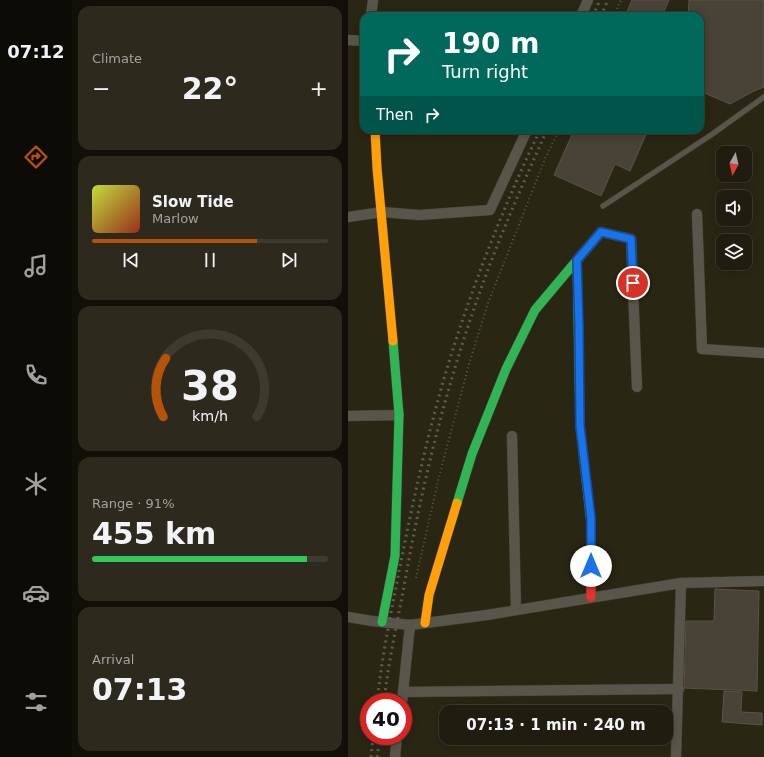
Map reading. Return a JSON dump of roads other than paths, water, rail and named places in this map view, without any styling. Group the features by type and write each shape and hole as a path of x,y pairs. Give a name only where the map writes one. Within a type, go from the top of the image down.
{"street":[{"path":"372,12 373,0"},
{"path":"583,12 588,0"},
{"path":"348,40 360,41"},
{"path":"375,134 399,415 395,556 382,622"},
{"path":"348,217 382,212 419,216 490,210 525,134"},
{"path":"697,214 702,349 764,353"},
{"path":"424,623 429,595 472,454 506,369 535,310 601,232 631,239 637,387"},
{"path":"577,260 580,426 591,518 591,597"},
{"path":"348,416 399,415"},
{"path":"512,436 516,610"},
{"path":"348,617 410,625 516,610 681,583 764,580"},
{"path":"676,757 681,583"},
{"path":"403,693 410,625"},
{"path":"412,697 679,689"},
{"path":"395,757 397,745"}],"lane":[{"path":"603,206 711,135 764,97"}],"railway":[{"path":"595,12 600,0"},
{"path":"603,12 608,0"},
{"path":"378,693 387,633 407,531 428,439 444,379 462,321 482,265 515,184 538,134"},
{"path":"385,693 392,647 418,514 426,476 446,399 469,323 489,266 545,134"},
{"path":"371,757 372,745"},
{"path":"377,757 379,745"}]}
